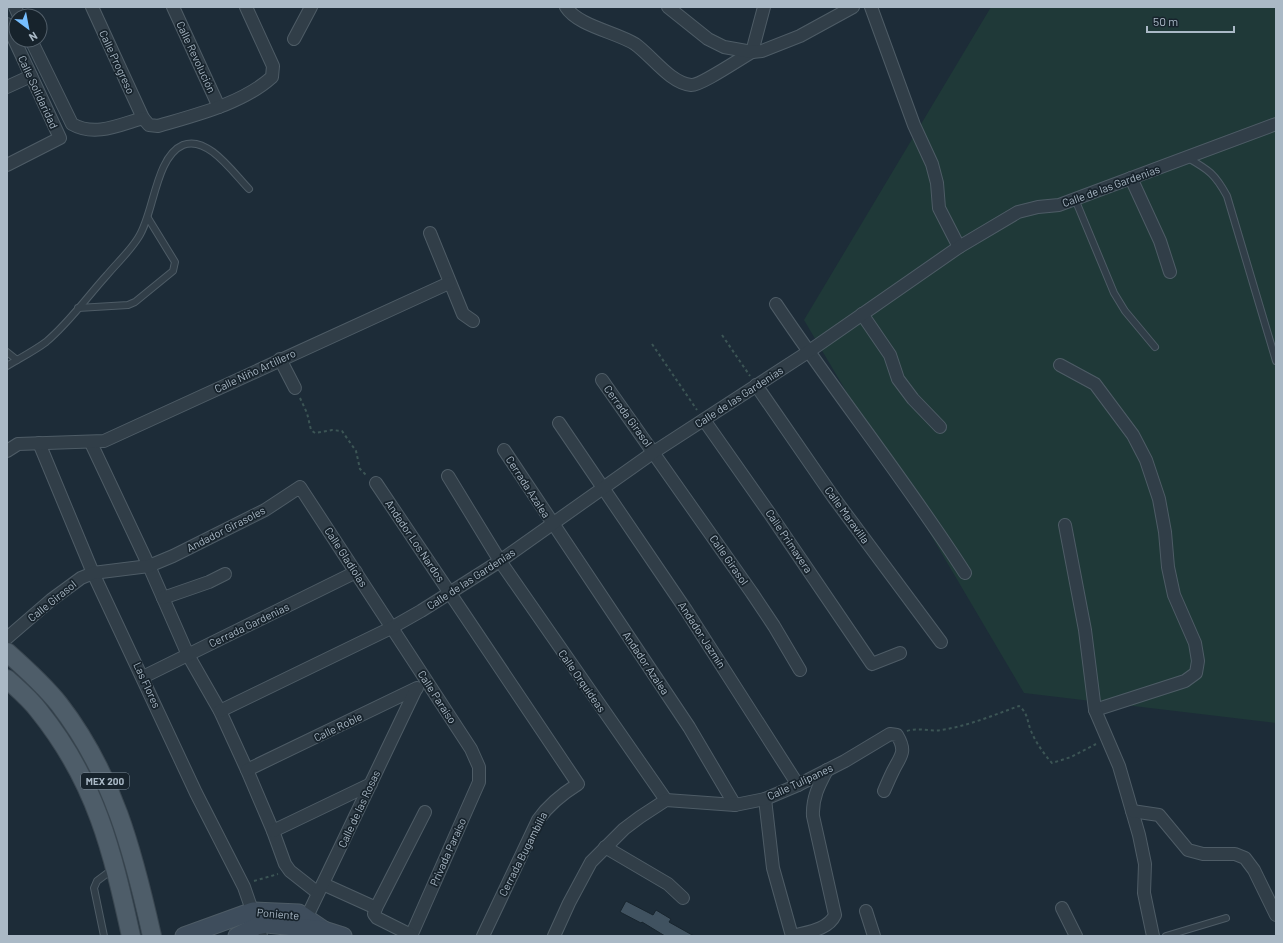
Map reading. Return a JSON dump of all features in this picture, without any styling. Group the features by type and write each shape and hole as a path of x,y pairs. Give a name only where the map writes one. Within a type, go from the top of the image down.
{"main road":[{"name":"MEX 200","path":"7,652 58,703 78,730 98,766 120,814 137,870 152,936"},
{"name":"MEX 200","path":"7,679 39,710 67,750 89,789 103,825 116,867 131,936"}],"street":[{"name":"Calle Progreso","path":"92,7 142,118"},
{"name":"Calle Revolución","path":"172,7 219,107"},
{"path":"142,118 149,125 158,126 219,107 264,84 272,77 273,66 246,7"},
{"path":"294,39 311,7"},
{"path":"566,7 597,28 614,33 634,44 676,81 692,85 715,74 752,52 764,7"},
{"path":"668,7 708,39 724,47 752,52 762,51 800,36 853,7"},
{"path":"871,7 914,125 932,164 937,183 939,208 959,247"},
{"name":"Calle Solidaridad","path":"7,24 60,138 7,165"},
{"name":"Calle Solidaridad","path":"35,48 72,124 81,129 105,130 142,118"},
{"path":"7,87 31,76"},
{"name":"Calle de las Gardenias","path":"220,711 391,628 450,594 500,561 654,452 808,352 959,247 1018,212 1038,207 1058,205 1276,124"},
{"path":"1132,178 1160,241 1170,272"},
{"path":"430,233 463,314 473,321"},
{"name":"Calle Niño Artillero","path":"7,451 18,444 91,443 104,441 449,282"},
{"path":"776,304 808,352 931,520 966,573"},
{"path":"862,314 890,355 898,379 913,399 940,427"},
{"path":"280,359 295,388"},
{"path":"1060,365 1095,384 1133,435 1146,460 1160,505 1166,532 1168,567 1174,596 1195,643 1198,661 1196,673 1185,681 1095,710"},
{"name":"Cerrada Girasol","path":"602,380 654,452"},
{"name":"Calle Maravilla","path":"756,385 834,498 941,642"},
{"name":"Calle Primavera","path":"704,420 872,664 900,653"},
{"name":"Andador Jazmín","path":"559,423 604,487 686,610 798,785"},
{"name":"Las Flores","path":"39,443 93,573 196,793 244,887 257,924"},
{"path":"91,443 149,566 188,655 220,711 274,830 285,864 290,871 321,888 375,911"},
{"name":"Cerrada Azalea","path":"504,450 552,524"},
{"name":"Calle Girasol","path":"654,452 766,613 800,670"},
{"name":"Calle Orquídeas","path":"448,476 500,561 666,800"},
{"name":"Andador Los Nardos","path":"376,483 578,784"},
{"name":"Andador Girasoles","path":"149,566 173,556 265,510 300,487"},
{"name":"Calle Gladiolas","path":"300,487 391,628"},
{"name":"Andador Azalea","path":"552,524 677,709 735,805"},
{"path":"1065,525 1085,630 1095,710 1119,766 1139,834 1145,864 1144,894 1153,936"},
{"name":"Calle Girasol","path":"7,638 51,600 81,578 93,573 149,566"},
{"name":"Cerrada Gardenias","path":"143,677 356,572"},
{"path":"163,598 209,582 225,574"},
{"name":"Calle Paraíso","path":"391,628 471,750 478,767"},
{"name":"Calle Roble","path":"247,770 428,684"},
{"name":"Calle de las Rosas","path":"304,923 416,689"},
{"name":"Calle Tulipanes","path":"666,800 735,805 765,799 798,785 827,770 890,734 897,735"},
{"path":"884,791 901,758 902,743 897,735"},
{"name":"Privada Paraíso","path":"411,935 479,782 478,767"},
{"path":"765,799 773,868 792,936 826,926 832,921 835,915 813,816 812,804 817,788 827,770"},
{"path":"274,830 371,784"},
{"name":"Cerrada Bugambilia","path":"483,936 538,820 551,804 578,784"},
{"path":"554,936 569,903 591,862 605,847 640,817 666,800"},
{"path":"1132,811 1159,814 1188,850 1203,854 1235,854 1245,858 1254,870 1276,915"},
{"path":"411,935 377,918 375,911 425,812"},
{"path":"605,847 668,884 683,898"},
{"path":"1062,908 1076,936"},
{"path":"866,911 874,936"},
{"name":"Poniente","path":"184,936 257,924 299,914 304,923 342,936"},
{"name":"Poniente","path":"237,936 257,924"}],"lane":[{"path":"7,366 45,343 60,330 138,238 148,218 154,189 172,153 183,145 196,143 209,147 249,189"},
{"path":"1186,157 1209,169 1220,182 1227,196 1276,361"},
{"path":"1075,198 1114,293 1134,323 1154,347"},
{"path":"78,308 128,305 135,302 173,271 175,262 148,218"},
{"path":"7,352 17,360"},
{"path":"104,936 94,888 97,881 116,867"},
{"path":"1166,936 1226,918"}],"path":[{"path":"722,335 756,385"},
{"path":"652,344 704,420"},
{"path":"295,388 308,413 311,430 315,433 332,430 342,431 356,451 360,469 376,483"},
{"path":"897,735 912,730 940,730 960,726 1019,706 1025,711 1031,730 1045,755 1052,763 1071,757 1106,738"},
{"path":"244,887 254,880 290,871"}],"green space":[{"path":"991,7 1276,7 1276,723 1024,693 804,320"}],"building":[{"path":"626,901 653,915 656,910 671,919 669,922 694,936 665,936 642,922 641,923 620,912"}]}
